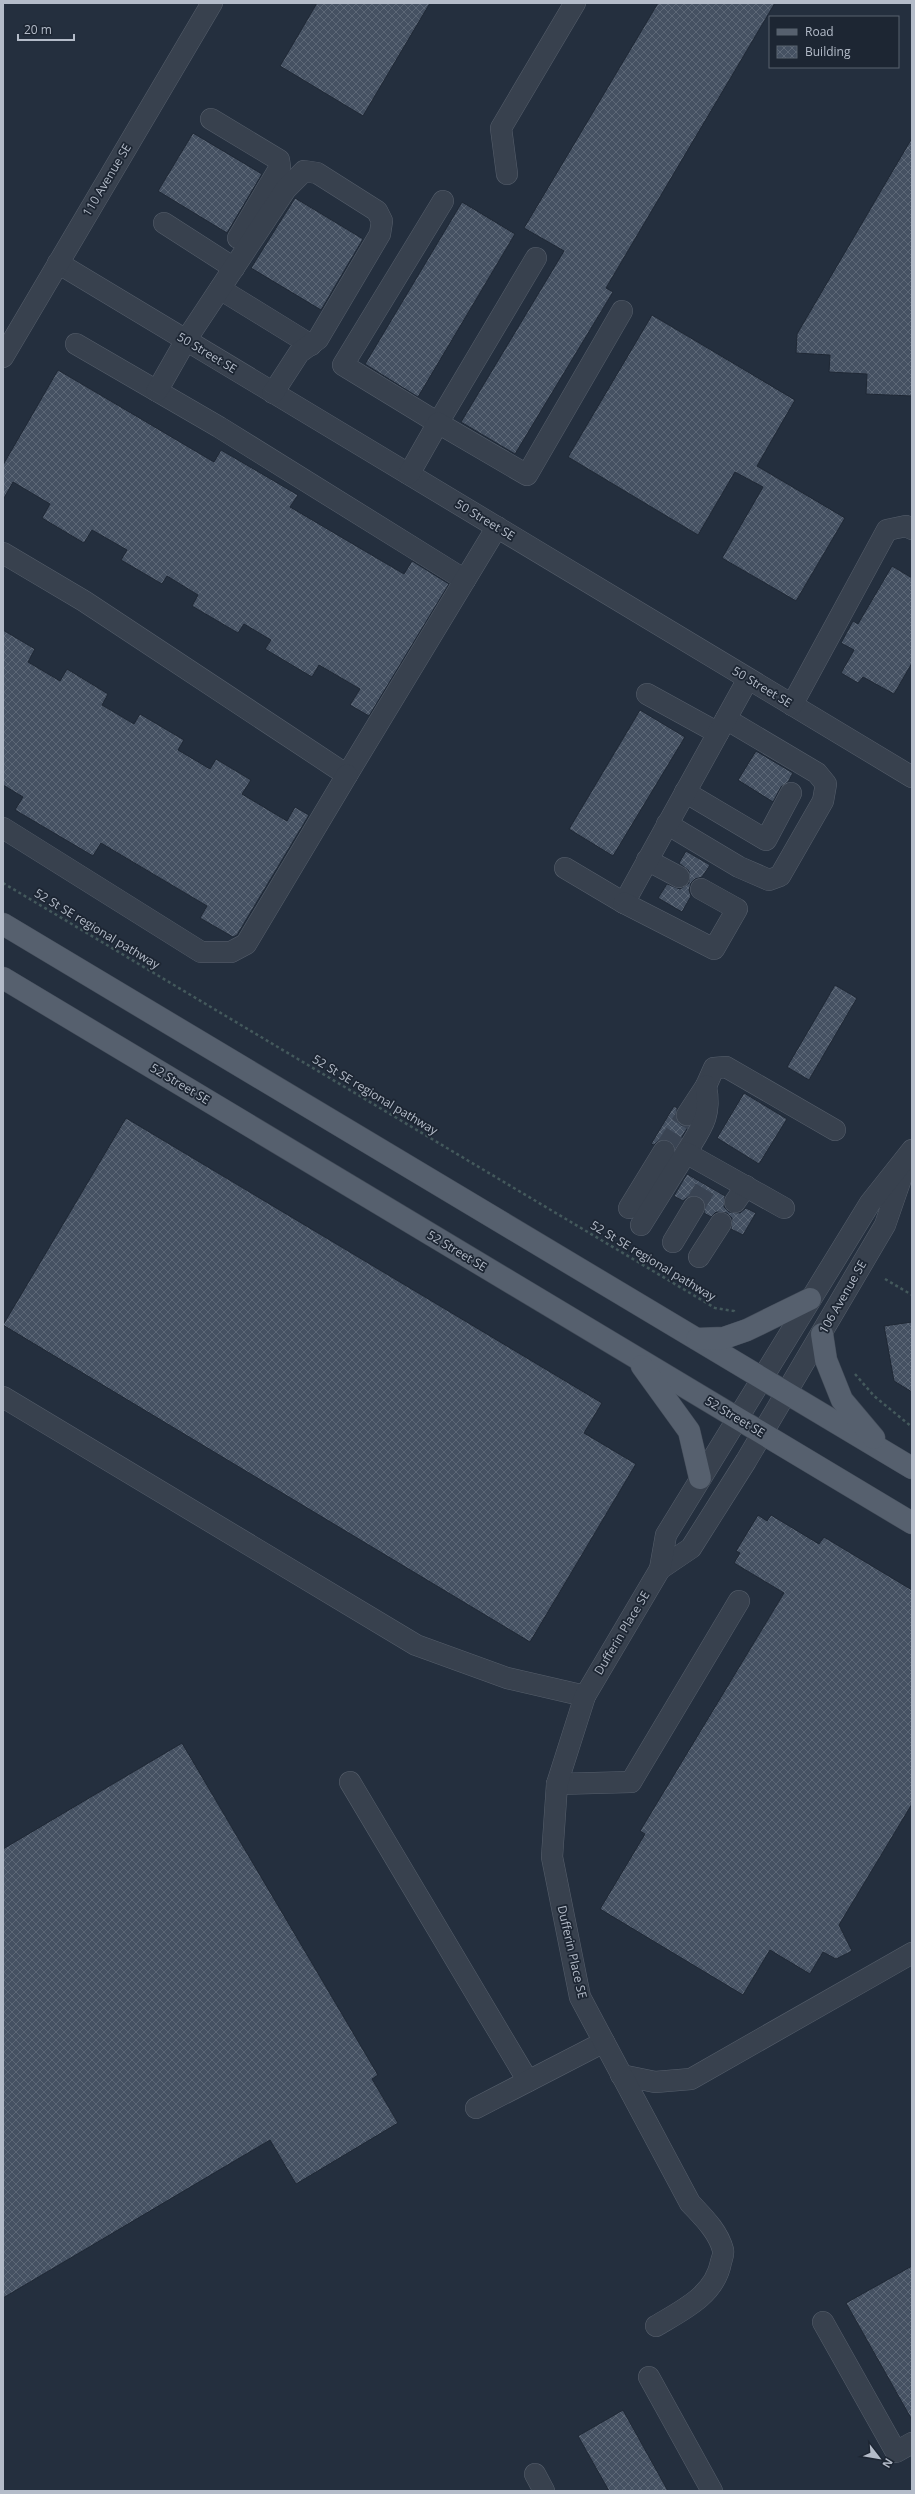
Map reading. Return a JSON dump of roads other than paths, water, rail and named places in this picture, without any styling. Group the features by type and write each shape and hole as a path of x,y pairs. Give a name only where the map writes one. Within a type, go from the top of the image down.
{"main road":[{"path":"3,924 912,1468"},
{"name":"52 Street SE","path":"3,978 912,1523"},
{"path":"697,1339 724,1338 747,1330 810,1299"},
{"path":"822,1334 826,1360 842,1400 885,1451"},
{"path":"637,1358 689,1431 698,1460 700,1478"}],"street":[{"name":"110 Avenue SE","path":"3,357 212,3"},
{"path":"507,174 500,128 575,3"},
{"path":"157,391 186,340 220,289 229,264 280,166 279,160 269,152 211,119"},
{"path":"229,264 286,189 304,171 317,173 377,211 382,221 380,234 349,289 318,339 299,353 273,393"},
{"path":"443,201 343,365 527,475 622,311"},
{"path":"164,223 229,264"},
{"path":"409,474 536,258"},
{"name":"50 Street SE","path":"58,263 912,777"},
{"path":"220,289 311,345"},
{"path":"76,344 157,391 465,580"},
{"path":"792,705 887,530 906,526 912,528"},
{"path":"3,828 201,952 231,952 246,944 497,527"},
{"path":"3,553 84,602 347,775"},
{"path":"624,903 748,679"},
{"path":"647,694 722,726 817,773 826,784 823,801 780,876 769,880 739,867 668,824"},
{"path":"685,792 766,840 791,793"},
{"path":"648,860 679,877"},
{"path":"564,868 624,903 714,950 736,909 701,889"},
{"path":"687,1115 706,1086 714,1068 726,1068 835,1130"},
{"path":"641,1225 707,1118 709,1103 706,1086"},
{"path":"629,1208 664,1151"},
{"name":"106 Avenue SE","path":"738,1418 870,1203 911,1152"},
{"name":"106 Avenue SE","path":"762,1433 822,1334 885,1225 911,1152"},
{"path":"686,1153 712,1178 741,1194 784,1208"},
{"path":"673,1242 694,1207"},
{"path":"699,1257 721,1223"},
{"path":"3,1397 416,1645 507,1678 585,1696"},
{"name":"Dufferin Place SE","path":"656,2326 693,2304 713,2285 720,2270 724,2251 713,2229 690,2203 580,1997 552,1857 557,1784 585,1696 660,1569 666,1535 738,1418"},
{"name":"Dufferin Place SE","path":"660,1569 691,1548 762,1433"},
{"path":"557,1784 631,1782 739,1601"},
{"path":"350,1782 528,2081"},
{"path":"621,2075 655,2082 691,2079 912,1953"},
{"path":"476,2108 604,2042"},
{"path":"823,2322 896,2452 912,2443"},
{"path":"649,2377 712,2491"}],"tunnel":[{"path":"664,1151 687,1115"},
{"path":"694,1207 707,1185"}]}
